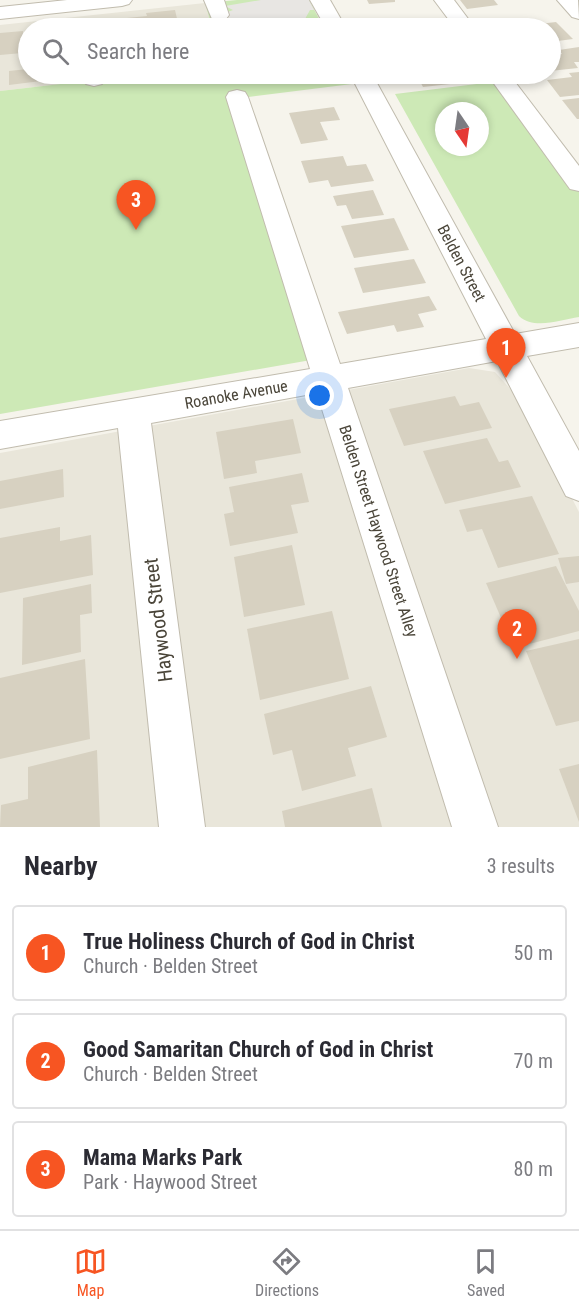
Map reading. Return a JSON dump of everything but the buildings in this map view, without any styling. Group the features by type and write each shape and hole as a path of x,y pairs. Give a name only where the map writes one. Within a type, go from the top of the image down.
{"street":[{"path":"0,13 87,12 122,0"},
{"path":"444,0 458,18"},
{"path":"567,0 579,13"},
{"path":"317,3 328,18"},
{"name":"Belden Street","path":"366,84 579,485"},
{"path":"505,84 579,183"},
{"name":"Belden Street Haywood Street Alley","path":"237,98 475,827"},
{"name":"Roanoke Avenue","path":"0,435 579,335"},
{"name":"Haywood Street","path":"133,412 182,827"}],"shaded area":[{"path":"261,0 309,0 314,10 310,10 306,18 215,18 233,10 225,6"},
{"path":"205,3 209,18 65,18"},
{"path":"18,23 18,84 61,84 0,91 0,25"},
{"path":"469,368 495,372 523,403 579,512 579,827 0,827 0,453"}],"green space":[{"path":"237,0 309,0 319,18 209,18 205,3"},
{"path":"61,84 352,84 233,99 311,360 0,414 0,91"},
{"path":"477,84 503,84 579,189 579,317 540,323 525,320 519,316 395,94"}],"place":[{"name":"Mama Marks Park","path":"136,230"},
{"name":"True Holiness Church of God in Christ","path":"506,378"},
{"name":"Good Samaritan Church of God in Christ","path":"517,659"}]}
